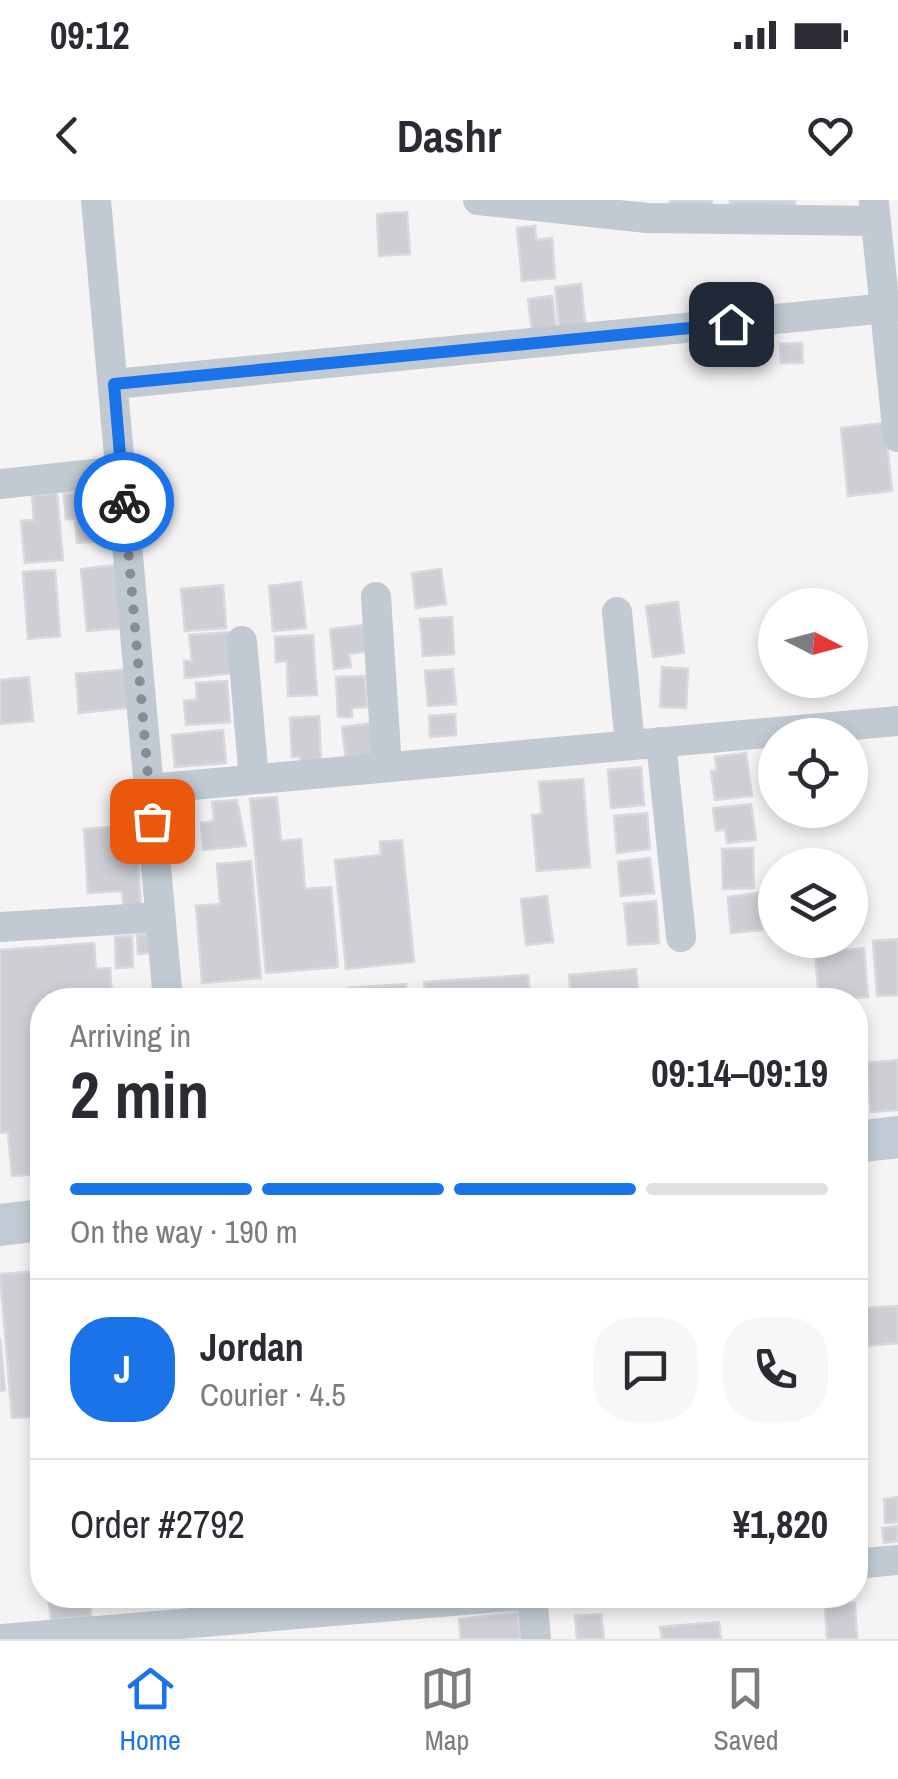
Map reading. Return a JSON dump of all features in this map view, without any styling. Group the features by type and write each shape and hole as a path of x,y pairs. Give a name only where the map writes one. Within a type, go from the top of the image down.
{"street":[{"path":"96,200 167,988"},
{"path":"478,200 568,205 647,218 874,210 892,308 898,437"},
{"path":"114,384 892,308"},
{"path":"0,484 121,471"},
{"path":"376,597 387,768"},
{"path":"617,612 630,745"},
{"path":"242,641 254,780"},
{"path":"149,789 898,720"},
{"path":"661,742 681,937"},
{"path":"0,927 160,916"},
{"path":"868,1140 898,1137"},
{"path":"0,1224 30,1221"},
{"path":"868,1563 898,1560"},
{"path":"2,1639 370,1608"},
{"path":"533,1608 536,1639"}],"building":[{"path":"670,200 712,200 711,212 669,210"},
{"path":"730,200 795,200 795,216 730,216"},
{"path":"407,212 410,254 379,256 377,214"},
{"path":"535,226 536,240 552,238 555,278 522,281 517,228"},
{"path":"581,284 586,331 560,334 555,287"},
{"path":"552,296 556,328 532,331 528,299"},
{"path":"802,343 803,363 781,363 780,344"},
{"path":"885,423 892,491 848,496 841,428"},
{"path":"108,490 112,540 77,543 75,519 66,519 64,494"},
{"path":"57,493 63,560 25,563 21,521 34,520 32,496"},
{"path":"116,565 122,628 87,631 81,569"},
{"path":"441,569 446,604 416,608 412,573"},
{"path":"55,570 60,636 28,639 23,572"},
{"path":"301,582 306,628 273,631 269,586"},
{"path":"223,585 226,628 185,631 181,589"},
{"path":"678,602 684,653 653,657 646,606"},
{"path":"452,617 454,654 423,656 420,619"},
{"path":"365,625 368,651 349,654 351,667 334,669 330,629"},
{"path":"232,632 236,673 185,678 184,661 192,661 189,635"},
{"path":"313,635 317,695 288,696 287,661 276,662 275,637"},
{"path":"662,667 688,669 686,708 660,707"},
{"path":"130,669 134,707 79,713 76,674"},
{"path":"453,669 456,704 428,706 425,671"},
{"path":"365,676 367,707 352,708 352,717 338,717 336,677"},
{"path":"29,677 33,721 0,724 0,680"},
{"path":"227,681 230,722 186,725 184,701 197,700 196,683"},
{"path":"455,714 456,735 430,737 429,716"},
{"path":"319,716 321,763 300,764 300,757 292,757 290,718"},
{"path":"374,723 377,757 346,760 342,727"},
{"path":"223,730 226,763 175,767 172,735"},
{"path":"746,753 752,796 715,800 711,771 717,770 715,757"},
{"path":"641,767 644,805 611,808 608,770"},
{"path":"583,779 590,867 537,871 532,815 542,814 539,782"},
{"path":"277,797 281,841 301,839 305,889 331,887 338,967 266,973 250,799"},
{"path":"237,800 246,846 203,850 201,823 214,821 212,802"},
{"path":"751,804 756,840 727,843 725,829 716,831 713,808"},
{"path":"647,813 650,849 617,853 614,816"},
{"path":"136,825 141,908 124,909 122,891 88,893 84,829"},
{"path":"402,840 414,962 346,969 335,860 381,855 380,842"},
{"path":"753,848 754,888 723,889 722,849"},
{"path":"650,858 654,893 621,896 618,862"},
{"path":"251,861 261,978 202,983 196,906 220,904 217,864"},
{"path":"758,893 758,930 731,933 728,897"},
{"path":"547,896 553,942 526,945 521,899"},
{"path":"656,901 659,943 628,945 624,904"},
{"path":"151,934 152,953 138,954 137,935"},
{"path":"132,936 133,967 116,968 115,937"},
{"path":"898,939 898,995 877,996 873,941"},
{"path":"94,943 96,969 110,968 111,988 30,988 30,1175 12,1176 8,1132 0,1133 0,950"},
{"path":"815,958 865,958 867,988 818,988"},
{"path":"636,969 638,988 570,988 569,975"},
{"path":"528,975 529,988 425,988 424,982"},
{"path":"406,984 406,988 349,988"},
{"path":"898,1060 898,1110 871,1112 868,1063"},
{"path":"30,1272 30,1417 12,1418 0,1274"},
{"path":"898,1306 898,1343 868,1346 868,1308"},
{"path":"0,1338 5,1390 0,1391"},
{"path":"898,1497 898,1522 885,1523 884,1499"},
{"path":"898,1526 898,1541 884,1543 882,1528"},
{"path":"50,1608 90,1608 91,1616 51,1620"},
{"path":"825,1608 855,1608 857,1639 827,1639"},
{"path":"518,1612 521,1639 461,1639 459,1619"},
{"path":"601,1614 604,1639 577,1639 575,1616"},
{"path":"719,1622 721,1639 662,1639 660,1627"}],"way so far":[{"path":"124,502 152,821"}],"route":[{"path":"124,502 114,384 731,324"}]}
